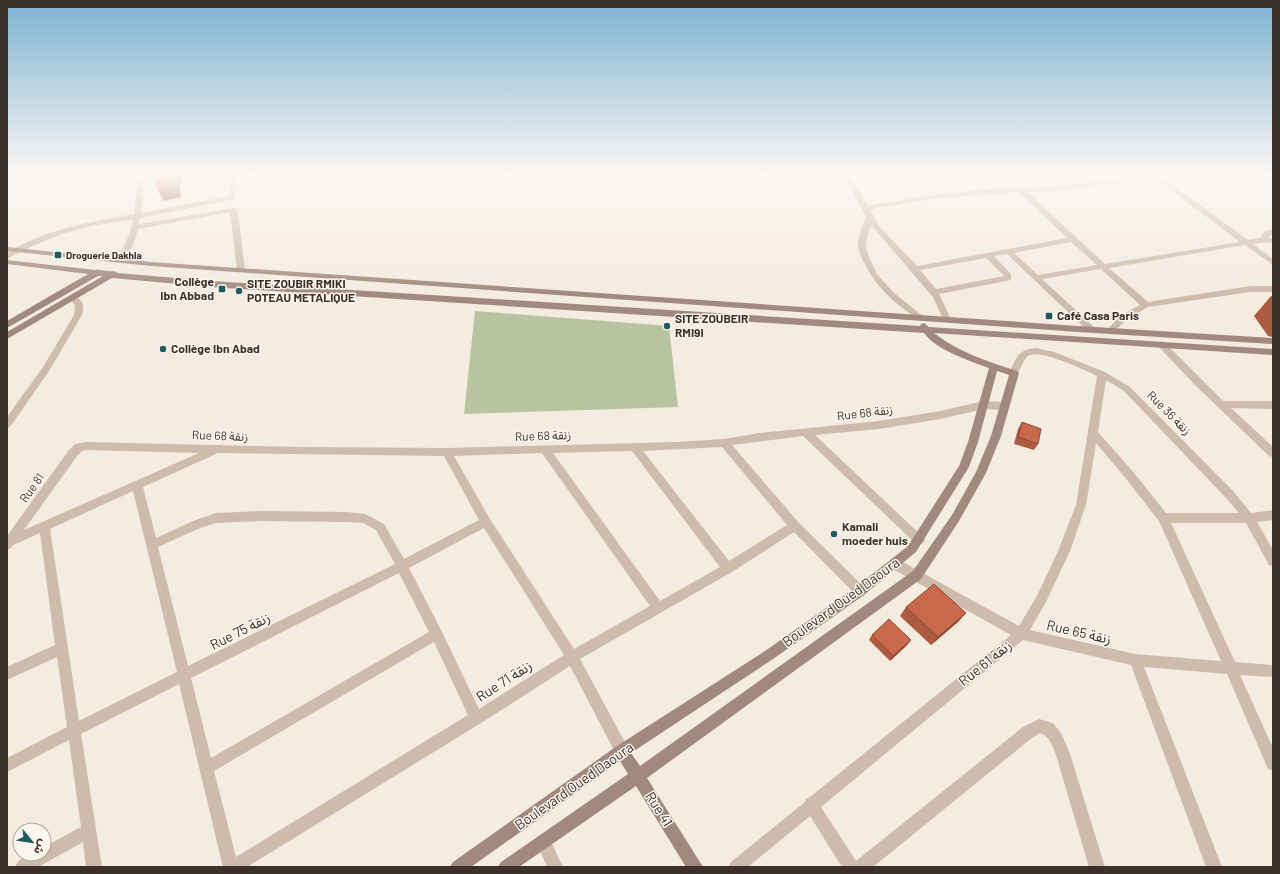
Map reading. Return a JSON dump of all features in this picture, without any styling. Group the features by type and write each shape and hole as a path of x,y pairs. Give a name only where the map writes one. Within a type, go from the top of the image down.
{"main road":[{"path":"7,249 128,262 1092,330 1273,341"},
{"path":"7,325 115,261"},
{"path":"7,262 112,275 210,284 1273,352"},
{"path":"7,336 112,275 128,262"},
{"path":"920,317 930,336 940,343 994,367 1014,373"},
{"name":"Boulevard Oued Daoura","path":"458,867 622,751 769,655 860,591 912,550 964,467 973,442 994,367"},
{"name":"Boulevard Oued Daoura","path":"506,867 638,776 917,575 939,544 970,493 988,457 1014,373"},
{"name":"Rue 41","path":"622,751 695,867"}],"street":[{"path":"7,257 17,250 56,233 85,225 148,214"},
{"path":"134,227 210,214"},
{"path":"234,214 241,270"},
{"path":"869,214 892,245 934,292 947,319"},
{"path":"1046,214 1146,306"},
{"path":"1207,214 1273,263"},
{"path":"115,261 126,250 137,216"},
{"path":"870,217 864,232 862,244 864,255 872,273 880,285 920,317"},
{"path":"1263,240 1268,233 1273,231"},
{"path":"915,269 1073,239"},
{"path":"1038,277 1263,240 1273,240"},
{"path":"126,250 128,262"},
{"path":"1009,252 1038,277 1092,330"},
{"path":"934,292 1008,278 1008,276 988,255"},
{"path":"1110,331 1123,318 1146,306 1250,289 1273,289"},
{"path":"7,424 12,411 46,369 78,314 80,304 73,298"},
{"path":"1161,344 1220,404 1273,453"},
{"name":"Rue 36 زنقة","path":"1014,373 1022,356 1027,352 1036,351 1052,354 1102,374 1127,389 1230,494 1249,518 1273,561"},
{"name":"Rue 61 زنقة","path":"736,867 811,804 1021,634 1042,598 1064,551 1081,505 1102,374"},
{"path":"1220,404 1273,405"},
{"name":"Rue 68 زنقة","path":"79,447 447,452 677,446 724,443 759,437 880,425 940,415 984,405 1005,406"},
{"path":"806,433 919,540"},
{"path":"1093,433 1131,476 1162,518 1210,620 1273,764"},
{"path":"724,443 795,526 860,591"},
{"path":"634,446 728,568"},
{"name":"Rue 81","path":"8,543 72,453 79,447"},
{"path":"8,543 219,448"},
{"path":"544,449 658,608"},
{"path":"447,452 486,522 572,657 622,751"},
{"path":"137,485 232,867"},
{"path":"1162,518 1249,518 1273,515"},
{"path":"152,545 197,524 216,518 260,516 348,518 365,519 380,527 437,634 476,718"},
{"name":"Rue 75 زنقة","path":"7,765 402,566 486,522"},
{"path":"44,526 94,867"},
{"name":"Rue 71 زنقة","path":"232,867 476,718 572,657 728,568 795,526"},
{"name":"Rue 65 زنقة","path":"895,564 1021,634 1135,660 1229,666 1273,671"},
{"path":"207,768 437,634"},
{"path":"7,674 62,648"},
{"path":"1135,660 1214,867"},
{"path":"861,867 1028,732 1039,726 1048,728 1056,738 1063,754 1097,867"},
{"path":"811,804 851,867"},
{"path":"23,867 89,830"},
{"path":"543,841 555,867"}],"green space":[{"path":"475,311 669,326 678,407 464,414"}],"building":[{"path":"1022,422 1041,429 1038,444 1018,437"},
{"path":"934,584 966,613 938,637 906,607"},
{"path":"889,619 911,640 893,656 872,635"}],"place":[{"name":"Droguerie Dakhla","path":"58,255"},
{"name":"Collège Ibn Abbad","path":"222,289"},
{"name":"SITE ZOUBIR RMIKI POTEAU METALIQUE","path":"239,291"},
{"name":"Café Casa Paris","path":"1049,316"},
{"name":"SITE ZOUBEIR RMI9I","path":"667,326"},
{"name":"Collège Ibn Abad","path":"163,349"},
{"name":"Kamali moeder huis","path":"834,534"}]}
